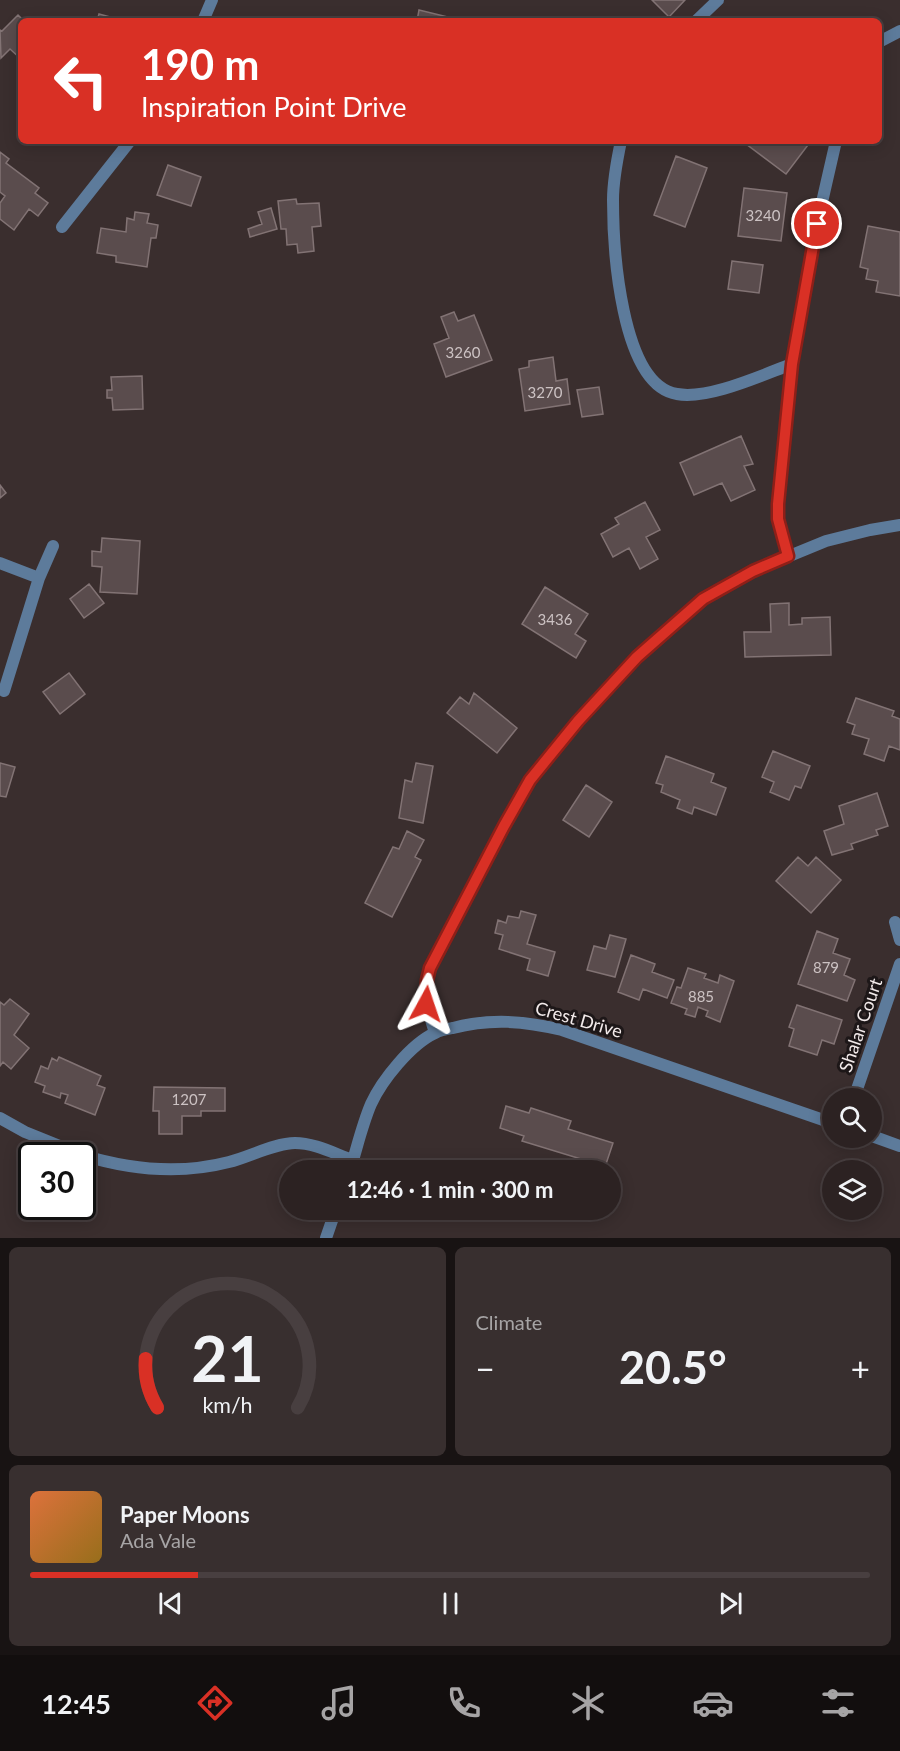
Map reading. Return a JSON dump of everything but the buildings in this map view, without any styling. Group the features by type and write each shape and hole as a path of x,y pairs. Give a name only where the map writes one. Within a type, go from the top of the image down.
{"street":[{"path":"204,18 212,0"},
{"path":"699,18 718,0"},
{"path":"882,40 900,31"},
{"path":"62,227 128,144"},
{"path":"620,144 613,198 617,276 626,322 645,372 667,391 678,395 733,386 792,364"},
{"path":"788,556 778,519 778,504 792,364 817,224 835,144"},
{"path":"435,1033 426,1004 430,968 530,780 578,721 637,657 703,599 742,576 788,556 847,536 900,525"},
{"path":"4,691 39,578 53,546"},
{"path":"0,563 39,578"},
{"path":"895,922 900,940"},
{"name":"Shalar Court","path":"857,1088 900,964"},
{"name":"Crest Drive","path":"353,1160 371,1105 385,1080 406,1055 435,1033 469,1024 502,1020 532,1023 562,1030 822,1120"},
{"path":"0,1118 50,1142"},
{"path":"882,1140 900,1146"},
{"path":"96,1159 146,1170 188,1170 227,1163 294,1143 307,1144 341,1160"},
{"path":"326,1238 332,1220"}],"route":[{"path":"426,1004 425,993 430,968 530,780 578,721 637,657 703,599 721,587 788,556 778,519 778,504 792,364 817,224"}]}
